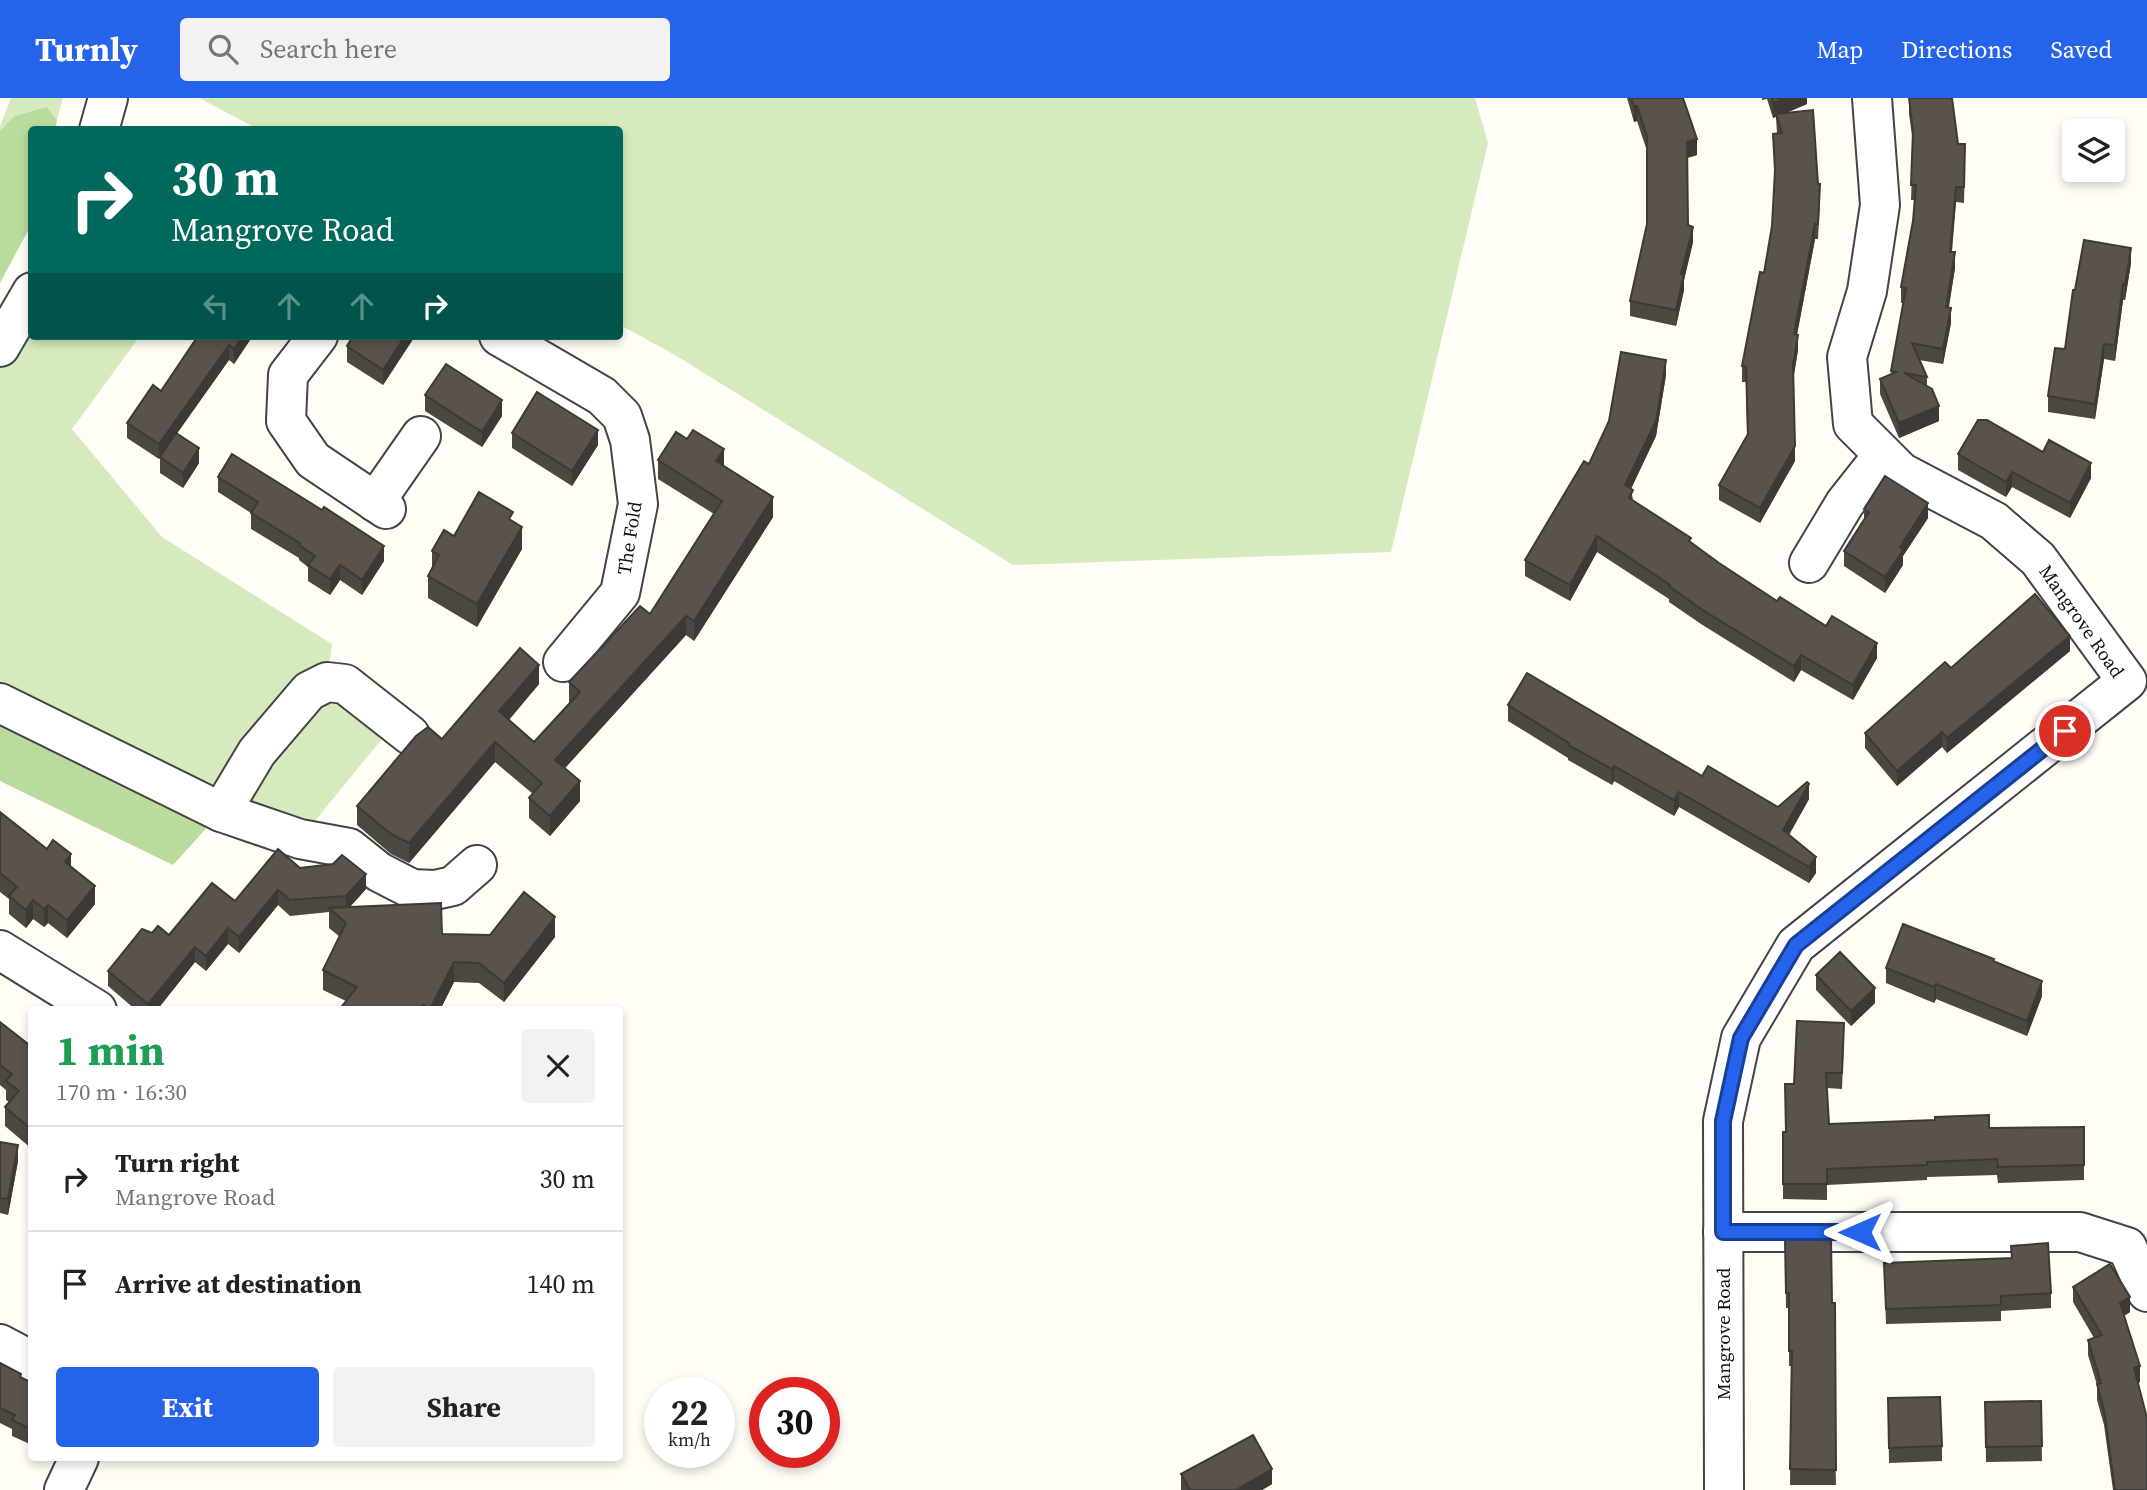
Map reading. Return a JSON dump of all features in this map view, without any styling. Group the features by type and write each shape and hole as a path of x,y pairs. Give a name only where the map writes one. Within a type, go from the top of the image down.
{"street":[{"path":"100,126 108,98"},
{"name":"Mangrove Road","path":"1724,1490 1723,1121 1741,1038 1796,945 2137,674 2038,559 1994,521 1901,472 1853,424 1847,356 1867,291 1881,205 1872,98"},
{"path":"0,347 28,299"},
{"path":"315,340 288,375 286,421 313,460 380,505 421,436"},
{"name":"The Fold","path":"506,340 602,396 622,416 630,440 638,504 620,593 563,662"},
{"path":"1809,563 1845,503 1883,455"},
{"path":"221,812 257,752 309,691 327,682 345,684 411,735"},
{"path":"0,704 221,812 300,839 349,848 379,872 412,889 435,890 453,886 477,865"},
{"path":"0,950 91,1006"},
{"path":"1723,1232 2080,1232 2127,1247 2147,1292"},
{"path":"0,1344 28,1359"},
{"path":"64,1490 78,1461"}],"green space":[{"path":"11,98 63,98 57,120 47,107 0,131"},
{"path":"199,98 1475,98 1488,143 1391,552 1013,565 675,355 623,327 623,126 252,126"},
{"path":"47,107 57,120 56,126 28,126 28,231 0,283 0,131 15,116"},
{"path":"28,297 28,340 137,340 72,429 162,537 332,644 327,682 395,723 300,839 0,703 0,347"},
{"path":"0,703 221,812 173,865 0,781"}],"building":[{"path":"1631,98 1683,98 1697,139 1687,142 1688,225 1693,227 1681,274 1684,274 1676,310 1630,301 1647,224 1647,136 1637,106 1634,106"},
{"path":"1772,98 1785,98 1773,103"},
{"path":"1909,98 1952,98 1958,144 1965,144 1964,187 1956,187 1950,252 1955,252 1946,307 1951,308 1943,349 1912,343 1927,377 1904,373 1932,389 1939,406 1899,423 1880,379 1896,372 1891,371 1906,288 1901,287 1913,221 1916,185 1911,185 1913,131"},
{"path":"1813,110 1820,184 1818,224 1815,224 1794,334 1798,335 1793,365 1795,446 1760,508 1719,485 1748,434 1746,367 1742,366 1772,226 1775,170 1773,134 1782,133 1776,114"},
{"path":"2084,240 2131,248 2115,345 2104,344 2095,404 2048,396 2055,348 2065,349 2073,290"},
{"path":"195,340 240,340 234,349 229,345 159,444 127,423 153,385 161,391"},
{"path":"351,340 402,340 383,370 347,346"},
{"path":"1621,352 1666,360 1656,421 1625,485 1633,490 1629,498 1691,538 1689,541 1719,563 1777,601 1780,597 1826,626 1832,616 1877,643 1853,685 1801,655 1794,666 1701,609 1597,536 1570,585 1525,560 1584,461 1589,464 1609,421"},
{"path":"446,364 502,400 482,432 425,395"},
{"path":"537,392 598,430 572,471 512,433"},
{"path":"1978,420 1987,420 2043,452 2049,440 2091,463 2070,503 2012,472 2006,482 1958,454"},
{"path":"693,430 724,449 716,461 773,497 694,621 686,616 555,760 580,781 550,816 529,798 542,783 495,742 409,843 391,834 357,806 416,736 428,727 442,739 520,648 539,665 499,711 534,742 580,692 569,682 640,606 650,614 722,501 658,460 676,432 687,439"},
{"path":"176,433 199,448 183,473 160,457"},
{"path":"232,454 322,510 324,507 384,546 362,580 340,565 330,579 308,565 315,556 299,545 300,543 251,513 258,502 218,477"},
{"path":"1885,476 1928,503 1900,547 1903,550 1885,577 1844,551 1869,512 1864,509"},
{"path":"479,492 513,512 509,519 522,527 477,604 428,576 439,555 432,551 444,530 454,536"},
{"path":"2035,594 2070,636 1947,738 1942,732 1897,771 1865,733 1945,662 1951,668"},
{"path":"1527,673 1702,776 1708,766 1778,807 1807,782 1809,784 1783,830 1816,857 1809,867 1679,792 1674,800 1614,766 1612,769 1568,745 1569,743 1508,705"},
{"path":"0,812 47,849 53,840 71,854 65,862 95,886 67,920 48,905 44,909 33,900 26,910 9,896 17,887 0,873"},
{"path":"278,849 300,868 333,864 342,855 366,874 346,896 290,900 278,890 239,937 228,928 206,956 195,947 148,1004 108,971 142,929 152,933 158,926 169,935 212,883 235,901"},
{"path":"524,892 555,917 504,983 479,963 454,962 432,1006 342,1006 357,987 323,970 346,923 329,908 441,903 442,934 490,935"},
{"path":"1903,924 1994,959 1993,961 2042,981 2027,1021 1936,984 1934,987 1886,968"},
{"path":"1840,952 1875,988 1851,1011 1816,975"},
{"path":"1797,1021 1844,1023 1842,1073 1826,1073 1829,1124 1989,1115 1989,1128 2084,1127 2084,1165 1998,1167 1997,1159 1927,1162 1927,1165 1827,1169 1827,1184 1783,1184 1785,1084 1794,1084"},
{"path":"0,1022 28,1044 28,1127 5,1107 19,1091 6,1081 12,1074 0,1065"},
{"path":"0,1142 18,1145 8,1199 0,1198"},
{"path":"1831,1239 1832,1303 1835,1303 1836,1470 1790,1469 1792,1351 1789,1351 1785,1240"},
{"path":"2048,1243 2051,1293 2001,1296 2001,1305 1886,1309 1884,1263 2012,1258 2011,1246"},
{"path":"2110,1264 2130,1297 2120,1303 2140,1366 2134,1368 2147,1418 2147,1490 2115,1490 2104,1410 2097,1384 2101,1383 2088,1340 2102,1335 2073,1287"},
{"path":"0,1363 21,1374 20,1377 28,1381 28,1428 12,1420 15,1415 0,1408"},
{"path":"1940,1397 1942,1446 1889,1448 1888,1398"},
{"path":"2041,1401 2042,1446 1986,1447 1985,1402"},
{"path":"1253,1435 1272,1469 1236,1490 1190,1490 1181,1474"}],"route":[{"path":"1860,1232 1723,1232 1723,1121 1741,1038 1796,945 2065,731"}]}
